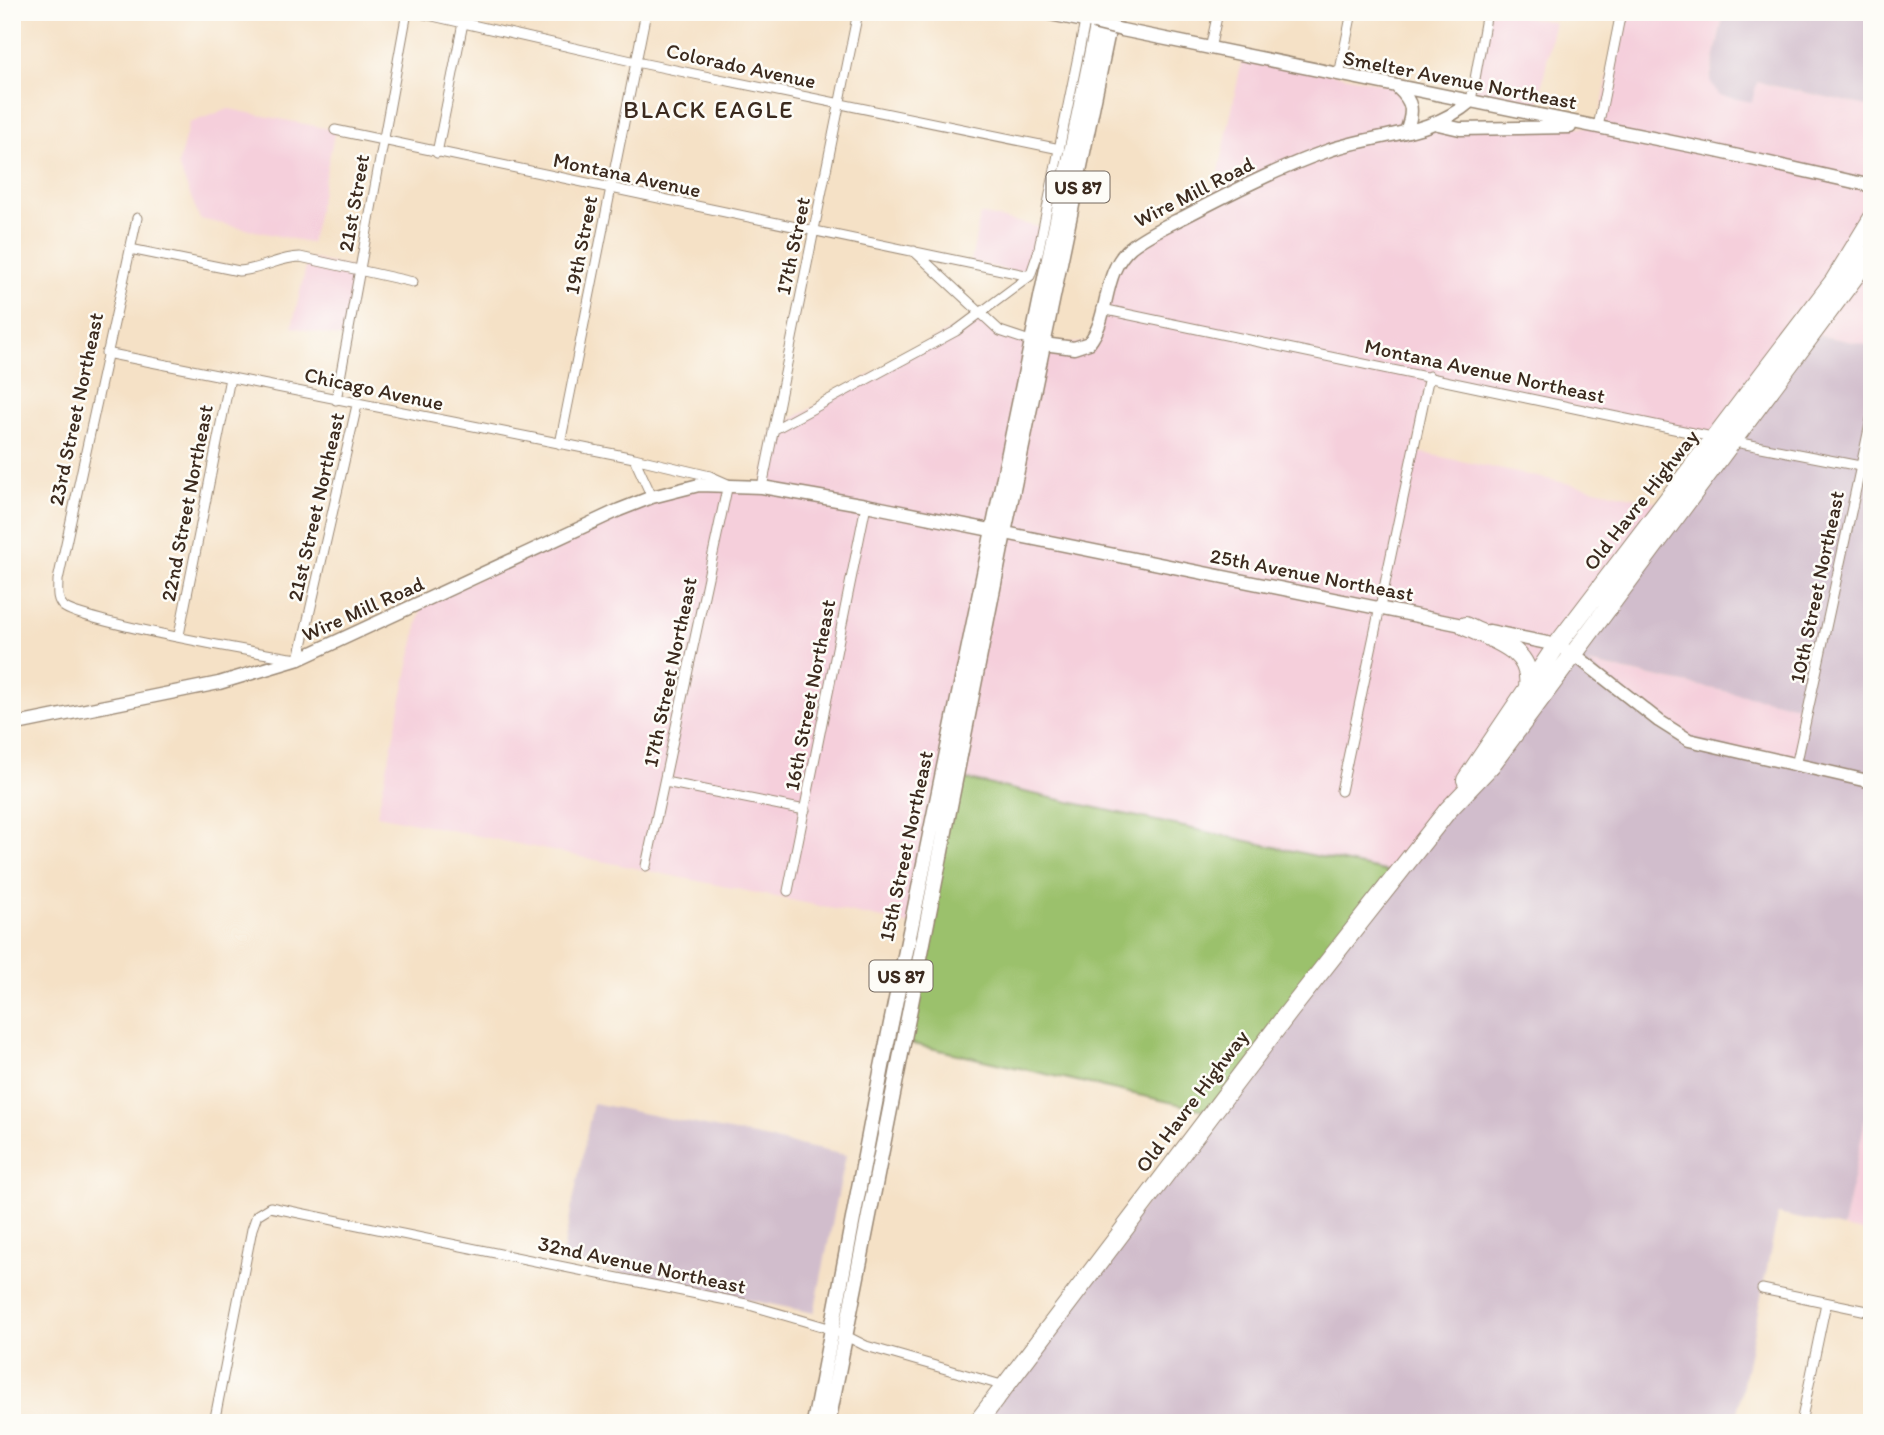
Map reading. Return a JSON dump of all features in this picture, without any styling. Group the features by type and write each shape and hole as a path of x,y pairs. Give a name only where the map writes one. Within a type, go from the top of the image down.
{"highway":[{"name":"Old Havre Highway","path":"977,1423 1274,1032 1448,810 1490,765 1574,654 1834,281 1872,219"},
{"name":"Old Havre Highway","path":"1448,810 1557,645 1725,440 1872,253"},
{"path":"1465,626 1518,653 1528,667 1528,687"}],"main road":[{"name":"US 87","path":"1039,343 1112,12"},
{"name":"US 87","path":"1039,343 1092,17"},
{"name":"15th Street Northeast","path":"814,1423 839,1332 1039,343"},
{"name":"15th Street Northeast","path":"828,1423 839,1332"}],"street":[{"name":"21st Street","path":"336,400 407,12"},
{"name":"Colorado Avenue","path":"415,12 636,62 1060,149"},
{"name":"19th Street","path":"560,444 646,12"},
{"name":"17th Street","path":"762,487 858,12"},
{"name":"Smelter Avenue Northeast","path":"1040,12 1092,17 1122,30 1872,186"},
{"path":"1210,49 1217,12"},
{"path":"1339,75 1352,12"},
{"path":"1471,101 1487,12"},
{"path":"1438,124 1460,129 1598,127 1621,12"},
{"path":"773,430 888,369 979,314 1030,276 1038,253 1092,17"},
{"path":"437,153 463,23"},
{"path":"1398,88 1410,99 1413,108 1406,131"},
{"name":"Wire Mill Road","path":"979,314 1000,331 1039,343 1074,348 1089,343 1098,327 1108,284 1117,264 1141,240 1273,173 1328,151 1438,124 1471,101"},
{"name":"Montana Avenue","path":"335,130 610,190 913,249 1030,276"},
{"name":"23rd Street Northeast","path":"137,218 106,352 58,580 57,596 62,606 70,611 179,635"},
{"path":"130,249 239,271 251,271 288,257 300,257 413,282"},
{"path":"913,249 979,314"},
{"name":"Montana Avenue Northeast","path":"1102,309 1860,466"},
{"name":"Chicago Avenue","path":"106,352 357,405 634,458 710,476 721,484"},
{"path":"1341,791 1429,376"},
{"name":"22nd Street Northeast","path":"179,635 230,378"},
{"name":"21st Street Northeast","path":"299,659 357,405"},
{"name":"10th Street Northeast","path":"1796,766 1872,415"},
{"path":"634,458 652,497"},
{"name":"Wire Mill Road","path":"12,725 219,683 299,659 652,497 699,485 721,484"},
{"name":"25th Avenue Northeast","path":"721,484 762,487 866,505 1557,645 1574,654 1659,721 1689,740 1872,782"},
{"name":"17th Street Northeast","path":"646,866 665,782 721,484"},
{"name":"16th Street Northeast","path":"788,891 866,505"},
{"path":"179,635 270,656 299,659"},
{"path":"665,782 805,810"},
{"name":"32nd Avenue Northeast","path":"214,1423 252,1229 257,1215 263,1210 282,1208 746,1304 839,1332 866,1346 1007,1386"},
{"path":"1762,1289 1872,1312"},
{"path":"1815,1423 1801,1421 1826,1303"}],"shaded area":[{"path":"1487,12 1505,12 1554,22 1537,114 1471,101"},
{"path":"1621,12 1724,12 1710,79 1756,82 1872,107 1872,217 1717,438 1429,376 1413,451 1666,504 1398,874 956,777 1045,344 1089,343 1108,284 1130,248 1213,201 1243,55 1398,87 1404,106 1398,132 1438,124 1598,127"},
{"path":"1724,12 1872,12 1872,107 1757,82 1752,102 1718,95 1710,80"},
{"path":"229,109 335,130 311,243 200,219 178,165 189,123"},
{"path":"980,214 1044,228 1030,276 971,262"},
{"path":"1872,253 1872,346 1814,334"},
{"path":"308,258 360,270 347,339 292,327"},
{"path":"979,314 1000,331 1033,342 912,925 377,815 422,604 652,497 683,489 762,487 773,430"},
{"path":"1813,334 1872,346 1872,1085 1843,1228 1778,1214 1735,1423 977,1423","holes":["1587,663 1808,708 1796,766 1680,734"]},
{"path":"1585,663 1809,708 1796,766 1680,734"},
{"path":"1872,1085 1872,1234 1843,1228"},
{"path":"593,1103 846,1155 814,1313 561,1261"}],"green space":[{"path":"956,777 1398,874 1213,1112 904,1042"}],"district":[{"name":"BLACK EAGLE","path":"709,110"}]}
